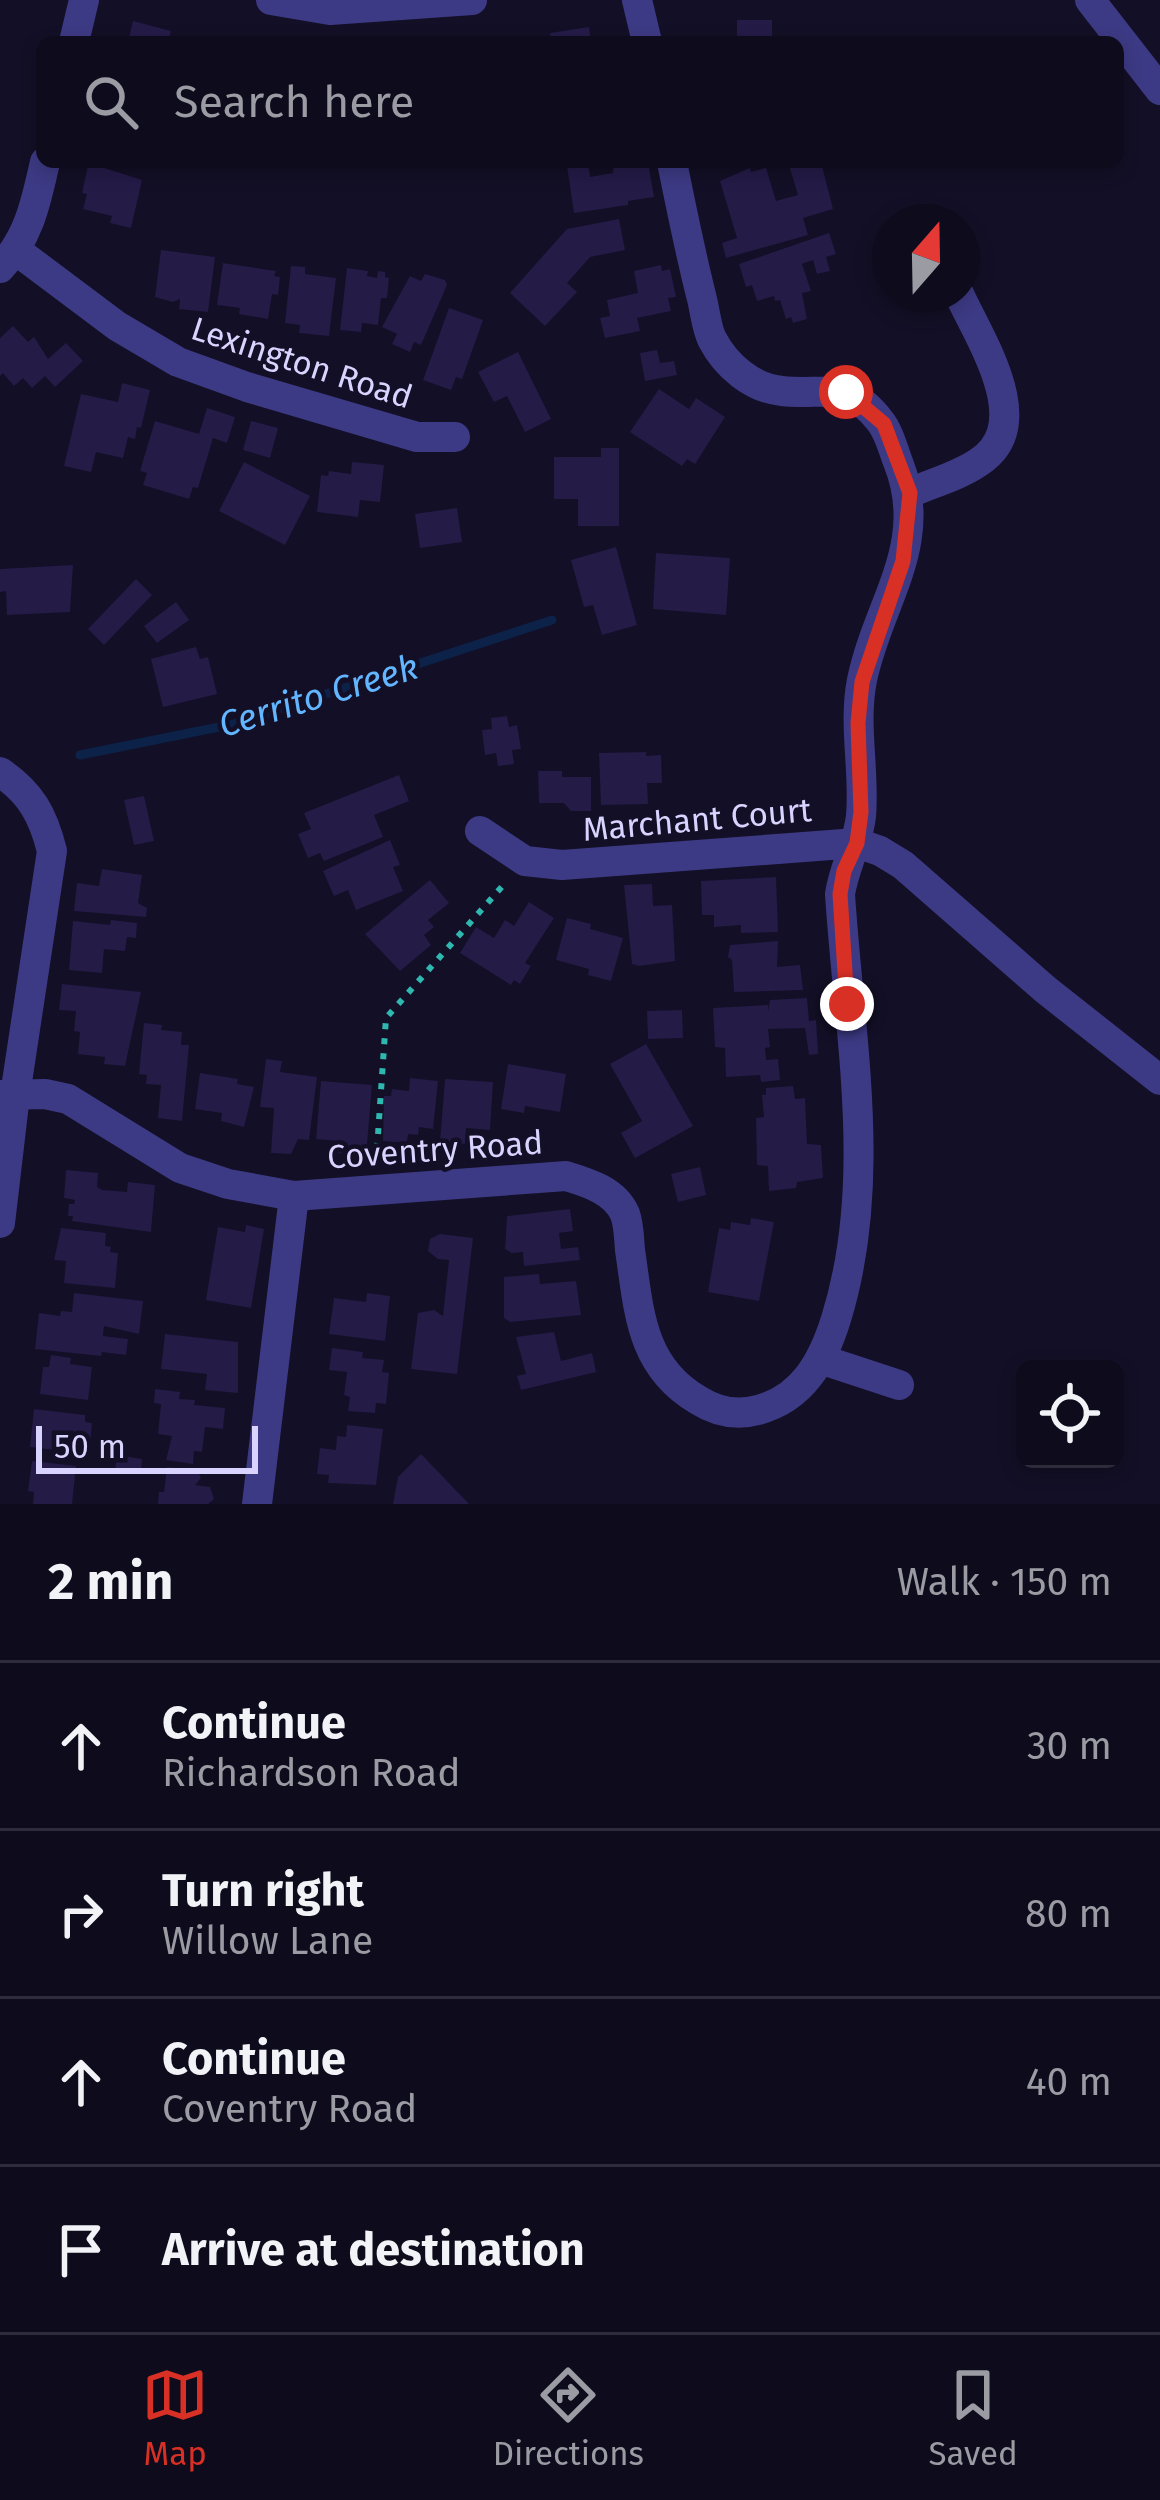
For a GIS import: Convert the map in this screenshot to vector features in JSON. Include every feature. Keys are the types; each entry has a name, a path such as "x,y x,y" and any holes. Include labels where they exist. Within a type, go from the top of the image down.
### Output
{"street":[{"path":"75,36 84,0"},
{"path":"271,0 331,10 472,0"},
{"path":"637,0 646,36"},
{"path":"1090,0 1118,36"},
{"path":"1124,44 1160,90"},
{"path":"8,259 31,223 44,168"},
{"path":"673,168 712,338 730,364 752,383 782,392 846,392 865,405 884,424 910,493 977,464 997,448 1005,425 1001,389 967,312"},
{"name":"Lexington Road","path":"8,259 178,362 417,437 454,437"},
{"name":"Coventry Road","path":"7,1095 68,1099 181,1168 228,1184 294,1196 566,1176 612,1195 625,1215 639,1317 647,1347 662,1371 681,1390 711,1408 741,1414 778,1405 801,1388 820,1359 854,1253 860,1184 840,894 857,843 861,812 858,723 862,682 903,561 910,493"},
{"path":"0,772 22,787 43,817 52,851 7,1095 0,1223"},
{"path":"479,831 525,861"},
{"path":"857,843 903,865 1046,990 1160,1080"},
{"name":"Marchant Court","path":"525,861 601,865 857,843"},
{"path":"257,1504 294,1196"},
{"path":"820,1359 899,1385"}],"path":[{"path":"374,1191 386,1018 525,861"}],"building":[{"path":"737,20 772,20 772,36 737,36"},
{"path":"133,21 171,31 170,36 129,36"},
{"path":"589,27 590,36 551,36"},
{"path":"88,168 104,168 142,180 131,228 110,223 112,216 83,209 87,194 82,193"},
{"path":"567,168 589,168 590,177 613,173 613,168 649,168 654,197 574,213"},
{"path":"750,168 751,172 766,168 776,201 798,195 790,168 823,168 833,209 803,218 808,235 726,258 722,243 737,238 720,181"},
{"path":"619,219 625,250 590,257 567,283 577,292 545,326 510,293 567,229"},
{"path":"829,233 836,254 826,257 830,271 817,274 813,260 802,264 811,291 802,293 807,319 793,323 791,317 786,319 774,296 757,301 752,285 746,287 739,264"},
{"path":"161,250 215,257 208,312 179,309 180,299 155,297"},
{"path":"223,263 276,271 278,295 272,294 268,319 217,305"},
{"path":"661,265 662,271 670,269 676,297 668,298 671,311 637,318 640,331 605,338 600,318 610,316 607,300 638,293 634,271"},
{"path":"291,266 305,267 305,274 336,278 329,336 299,333 300,325 285,323"},
{"path":"347,268 368,271 367,276 377,278 378,271 385,272 389,278 378,325 362,323 361,332 340,330"},
{"path":"425,274 447,285 421,345 414,342 410,352 392,344 397,334 382,327 410,276 421,281"},
{"path":"449,308 483,320 462,379 456,377 451,390 423,380"},
{"path":"13,326 28,342 34,337 48,359 66,343 83,361 55,387 45,376 32,388 23,378 14,386 3,373 0,376 0,338"},
{"path":"657,350 660,363 674,361 677,375 645,381 640,353"},
{"path":"518,352 551,419 525,432 507,396 494,402 478,372"},
{"path":"122,383 150,390 141,428 137,427 135,439 128,437 123,458 96,452 91,472 64,466 81,394 118,402"},
{"path":"659,389 689,409 696,398 725,417 695,464 687,459 682,466 630,432"},
{"path":"207,408 235,417 227,443 213,438 198,488 193,487 189,499 143,485 147,473 140,471 155,421 199,434"},
{"path":"251,421 278,428 270,458 243,450"},
{"path":"601,448 619,448 619,526 578,526 578,499 554,499 554,457 601,457"},
{"path":"244,462 310,496 285,545 219,511"},
{"path":"352,462 384,465 380,502 360,500 358,517 317,512 321,475 328,476 329,471 351,474"},
{"path":"457,508 462,542 420,548 415,514"},
{"path":"616,547 637,625 602,635 593,605 584,607 571,560"},
{"path":"656,553 730,558 726,615 653,609"},
{"path":"73,565 70,612 7,615 0,569"},
{"path":"136,579 152,595 104,645 88,629"},
{"path":"176,602 189,620 157,643 144,626"},
{"path":"196,647 200,659 208,657 217,694 163,707 151,659"},
{"path":"507,716 509,727 517,725 521,749 512,750 514,764 498,766 496,753 485,755 482,730 492,729 491,718"},
{"path":"646,752 646,756 661,755 662,783 647,783 648,804 601,805 599,753"},
{"path":"538,771 591,777 591,811 571,811 564,803 539,803"},
{"path":"399,775 409,801 374,815 383,837 324,861 320,853 308,858 298,834 311,829 304,813"},
{"path":"144,796 154,841 134,845 124,800"},
{"path":"390,840 400,865 393,867 403,891 356,910 348,890 334,896 323,871"},
{"path":"102,869 142,875 138,903 147,908 146,917 74,911 77,883 99,886"},
{"path":"776,877 778,932 741,933 741,925 714,927 714,915 702,915 701,881"},
{"path":"430,880 449,903 428,920 434,927 424,935 431,945 400,971 365,934"},
{"path":"652,884 653,906 672,905 675,961 639,966 632,964 624,885"},
{"path":"529,902 554,918 525,963 531,966 520,984 514,980 511,985 460,953 476,927 494,938 505,920 514,926"},
{"path":"567,918 623,938 611,981 556,960"},
{"path":"111,920 137,923 136,938 127,937 125,951 104,949 102,973 69,970 73,921 110,925"},
{"path":"778,941 777,967 800,965 803,990 734,992 730,945"},
{"path":"62,984 141,992 125,1066 104,1064 105,1057 78,1054 76,1011 59,1010"},
{"path":"807,998 809,1021 816,1020 818,1054 809,1055 805,1028 768,1029 766,1060 778,1059 780,1080 761,1082 760,1075 726,1077 725,1048 715,1047 713,1008 768,1005 768,1011 770,1000"},
{"path":"682,1010 683,1038 648,1039 647,1011"},
{"path":"144,1023 182,1032 181,1045 189,1045 182,1121 158,1118 161,1085 146,1084 147,1075 139,1074"},
{"path":"646,1044 693,1126 635,1158 621,1133 642,1121 610,1064"},
{"path":"266,1059 282,1061 280,1072 317,1077 309,1140 298,1139 291,1154 271,1153 274,1108 260,1107"},
{"path":"508,1064 566,1074 560,1112 525,1106 524,1113 501,1109"},
{"path":"200,1073 238,1079 237,1084 254,1087 244,1127 221,1121 222,1113 195,1109"},
{"path":"410,1078 438,1081 433,1129 419,1127 418,1135 408,1134 407,1143 383,1141 384,1096 391,1096 392,1089 409,1091"},
{"path":"445,1079 493,1082 490,1130 466,1128 465,1144 440,1142"},
{"path":"321,1081 372,1085 366,1156 338,1153 339,1141 316,1139"},
{"path":"793,1086 795,1099 805,1098 807,1144 821,1145 823,1178 769,1191 768,1166 757,1165 756,1118 764,1117 766,1088"},
{"path":"700,1167 706,1195 678,1202 671,1174"},
{"path":"66,1170 98,1173 97,1187 102,1190 127,1192 128,1182 155,1185 151,1232 72,1221 69,1204 75,1200 64,1198"},
{"path":"570,1209 573,1231 559,1233 561,1249 578,1247 580,1260 524,1266 523,1252 505,1249 507,1216"},
{"path":"751,1218 774,1222 759,1301 708,1292 719,1228 730,1230 731,1222 750,1225"},
{"path":"246,1225 264,1229 251,1308 206,1300 218,1227 245,1232"},
{"path":"61,1228 106,1233 105,1246 118,1253 115,1288 64,1283 66,1261 54,1260"},
{"path":"440,1234 473,1238 457,1374 411,1369 418,1313 434,1310 443,1316 449,1260 428,1251 430,1239"},
{"path":"539,1274 540,1284 576,1281 581,1315 510,1322 504,1318 504,1277"},
{"path":"74,1293 143,1301 139,1334 104,1326 103,1336 128,1339 126,1355 35,1349 39,1313 60,1316 61,1311 72,1312"},
{"path":"367,1293 390,1296 385,1341 329,1334 334,1298 366,1302"},
{"path":"554,1332 561,1361 592,1353 596,1372 521,1390 517,1376 526,1374 516,1337"},
{"path":"165,1334 238,1342 238,1393 205,1390 207,1374 161,1369"},
{"path":"332,1348 384,1360 382,1372 389,1373 386,1404 376,1403 375,1413 348,1411 347,1372 329,1370"},
{"path":"51,1355 92,1367 88,1400 40,1394 43,1367 49,1367"},
{"path":"155,1389 180,1392 179,1399 195,1400 194,1405 225,1408 223,1429 205,1427 202,1452 194,1451 193,1464 166,1460 172,1436 158,1434 161,1404 154,1403"},
{"path":"34,1409 85,1415 85,1422 92,1423 89,1454 30,1447"},
{"path":"347,1425 383,1429 376,1485 328,1483 329,1475 317,1474 320,1448 336,1450 337,1436 346,1437"},
{"path":"421,1454 469,1504 393,1504 398,1477"},
{"path":"117,1455 142,1459 141,1473 115,1470"},
{"path":"32,1461 76,1466 72,1504 33,1504 34,1492 28,1491"},
{"path":"167,1467 197,1470 201,1478 195,1485 210,1487 214,1499 208,1504 158,1504"}],"waterway":[{"name":"Cerrito Creek","path":"80,755 234,724 552,620"}],"route":[{"path":"846,392 884,424 910,493 903,561 862,682 858,723 861,812 857,843 840,894 847,1004"}]}
